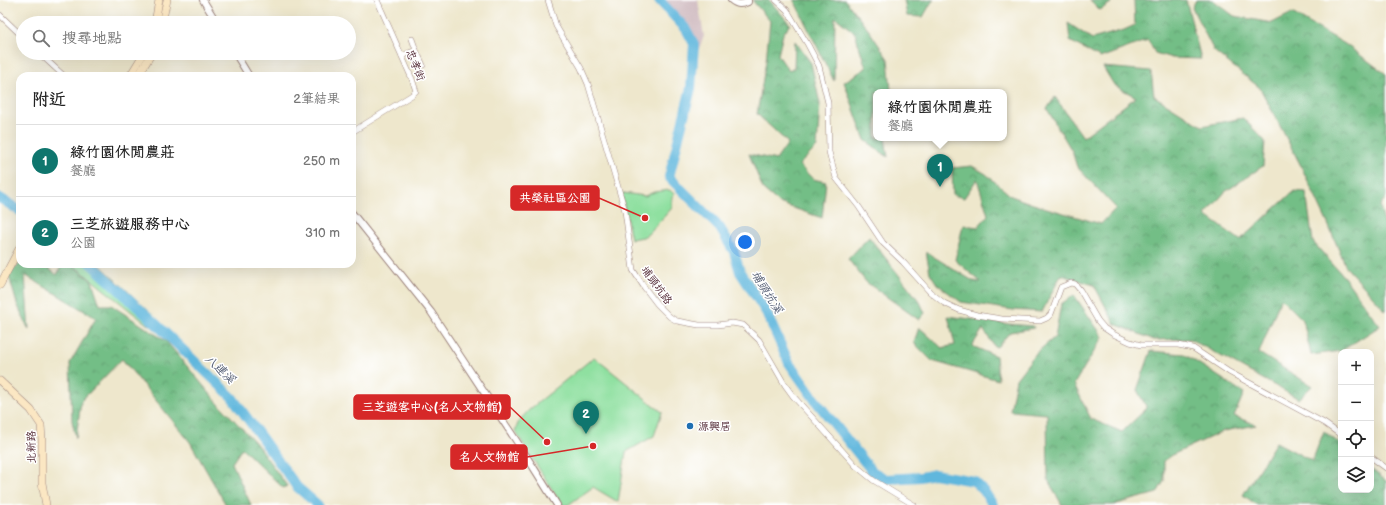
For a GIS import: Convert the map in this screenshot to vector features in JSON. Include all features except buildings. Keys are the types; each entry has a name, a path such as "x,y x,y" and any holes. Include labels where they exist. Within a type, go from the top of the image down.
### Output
{"main road":[{"path":"156,16 159,0"},
{"path":"164,16 167,0"},
{"path":"132,72 140,60"},
{"path":"140,72 148,60"},
{"path":"0,284 16,254"},
{"name":"北新路","path":"0,382 31,410 41,425 42,483 46,505"}],"street":[{"path":"203,0 213,16"},
{"name":"忠孝街","path":"356,130 412,95 416,91 377,0"},
{"name":"埔頭坑路","path":"548,0 556,26 581,68 588,84 625,211 633,270 644,287 661,309 677,322 699,325 732,323 743,325 759,340 793,396 856,466 873,480 914,505"},
{"path":"731,0 736,4 742,5 748,2 748,0"},
{"path":"776,0 787,10 819,66 828,103 829,152 836,178 859,207 883,243 903,262 930,292 944,303 959,310 977,315 1002,319 1040,321 1047,318 1051,314 1061,287 1071,283 1075,284 1101,324 1113,334 1130,342 1141,345 1178,345 1193,348 1229,372 1324,423 1338,433"},
{"path":"0,15 16,30"},
{"path":"412,39 423,65"},
{"path":"402,56 416,50"},
{"path":"47,60 60,72"},
{"path":"239,60 247,72"},
{"path":"356,218 431,312 557,505"},
{"path":"1374,459 1386,468"}],"shaded area":[{"path":"663,0 698,0 704,36 698,51 696,51 695,42 689,32"}],"green space":[{"path":"752,0 769,0 790,24 783,34 778,55 789,71 794,68 795,41 811,63 820,104 817,147 799,165 813,179 826,182 822,218 779,203 763,189 749,154 776,160 788,143 757,114 766,61 770,21"},
{"path":"794,0 845,0 870,32 888,59 891,89 873,89 873,141 885,141 888,157 865,140 844,82 866,68 855,33 835,17 834,81"},
{"path":"904,0 934,0 923,17 907,16"},
{"path":"1090,0 1109,0 1111,3 1100,10"},
{"path":"1134,0 1186,0 1201,59 1172,58 1155,53 1148,40 1100,58 1070,41 1068,23 1092,39 1124,30 1135,25"},
{"path":"1196,0 1213,0 1234,16 1272,23 1292,13 1345,44 1386,74 1386,197 1380,206 1386,231 1386,311 1346,267 1300,164 1260,88 1214,51 1192,8"},
{"path":"1103,67 1151,71 1154,96 1202,126 1243,118 1265,141 1263,166 1225,192 1205,215 1240,240 1294,191 1306,192 1313,242 1344,277 1380,326 1344,349 1338,349 1338,351 1311,355 1303,320 1281,298 1259,353 1312,386 1299,399 1190,339 1154,340 1115,324 1094,285 1061,275 1042,312 1013,310 961,302 937,284 930,273 926,252 973,281 981,282 955,260 963,225 978,227 988,215 977,179 964,198 953,195 952,168 972,166 986,174 1011,196 1101,224 1116,208 1077,167 1072,151 1047,109 1055,97 1083,137 1136,97 1114,85"},
{"path":"670,190 674,194 672,197 672,208 648,234 643,237 631,239 622,196 623,193 645,196 654,192"},
{"path":"869,237 920,302 925,313 919,320 866,282 848,259"},
{"path":"16,267 48,268 57,275 60,268 76,268 92,281 100,305 111,305 166,341 217,402 255,442 287,486 283,488 242,448 232,463 251,505 226,505 190,442 122,359 81,401 76,438 72,421 70,363 96,318 25,275 29,330 17,304 8,273"},
{"path":"77,268 103,268 156,318 148,325"},
{"path":"1074,295 1103,337 1074,384 1091,419 1122,432 1147,408 1137,390 1151,351 1184,354 1244,393 1234,416 1256,425 1224,431 1174,454 1164,461 1164,481 1157,493 1113,505 1062,505 1048,480 1047,414 1010,411 1016,379 1036,353 1055,337 1061,304"},
{"path":"948,316 1033,326 1034,328 1010,332 997,347 994,346 983,329 972,346 996,356 998,380 932,361 914,343 919,327 942,348 955,345"},
{"path":"594,357 662,412 654,436 626,452 618,502 593,487 568,505 562,505 515,431 519,421 529,410"},
{"path":"1324,431 1338,443 1338,493 1374,493 1374,471 1386,481 1386,505 1257,505 1243,495 1276,442 1312,461"}],"waterway":[{"name":"埔頭坑溪","path":"659,0 686,29 694,44 691,88 669,177 720,228 734,252 740,272 766,312 789,363 815,400 872,471 886,479 921,477 934,474 974,481 984,491 993,505"},
{"name":"八連溪","path":"0,198 16,208"},
{"name":"八連溪","path":"95,268 232,397 297,487 318,505"}],"place":[{"name":"綠竹園休閒農莊","path":"940,187"},
{"name":"共榮社區公園","path":"645,218"},
{"name":"源興居","path":"690,426"},
{"name":"三芝旅遊服務中心","path":"586,434"},
{"name":"三芝遊客中心(名人文物館)","path":"547,442"},
{"name":"名人文物館","path":"593,446"}]}
